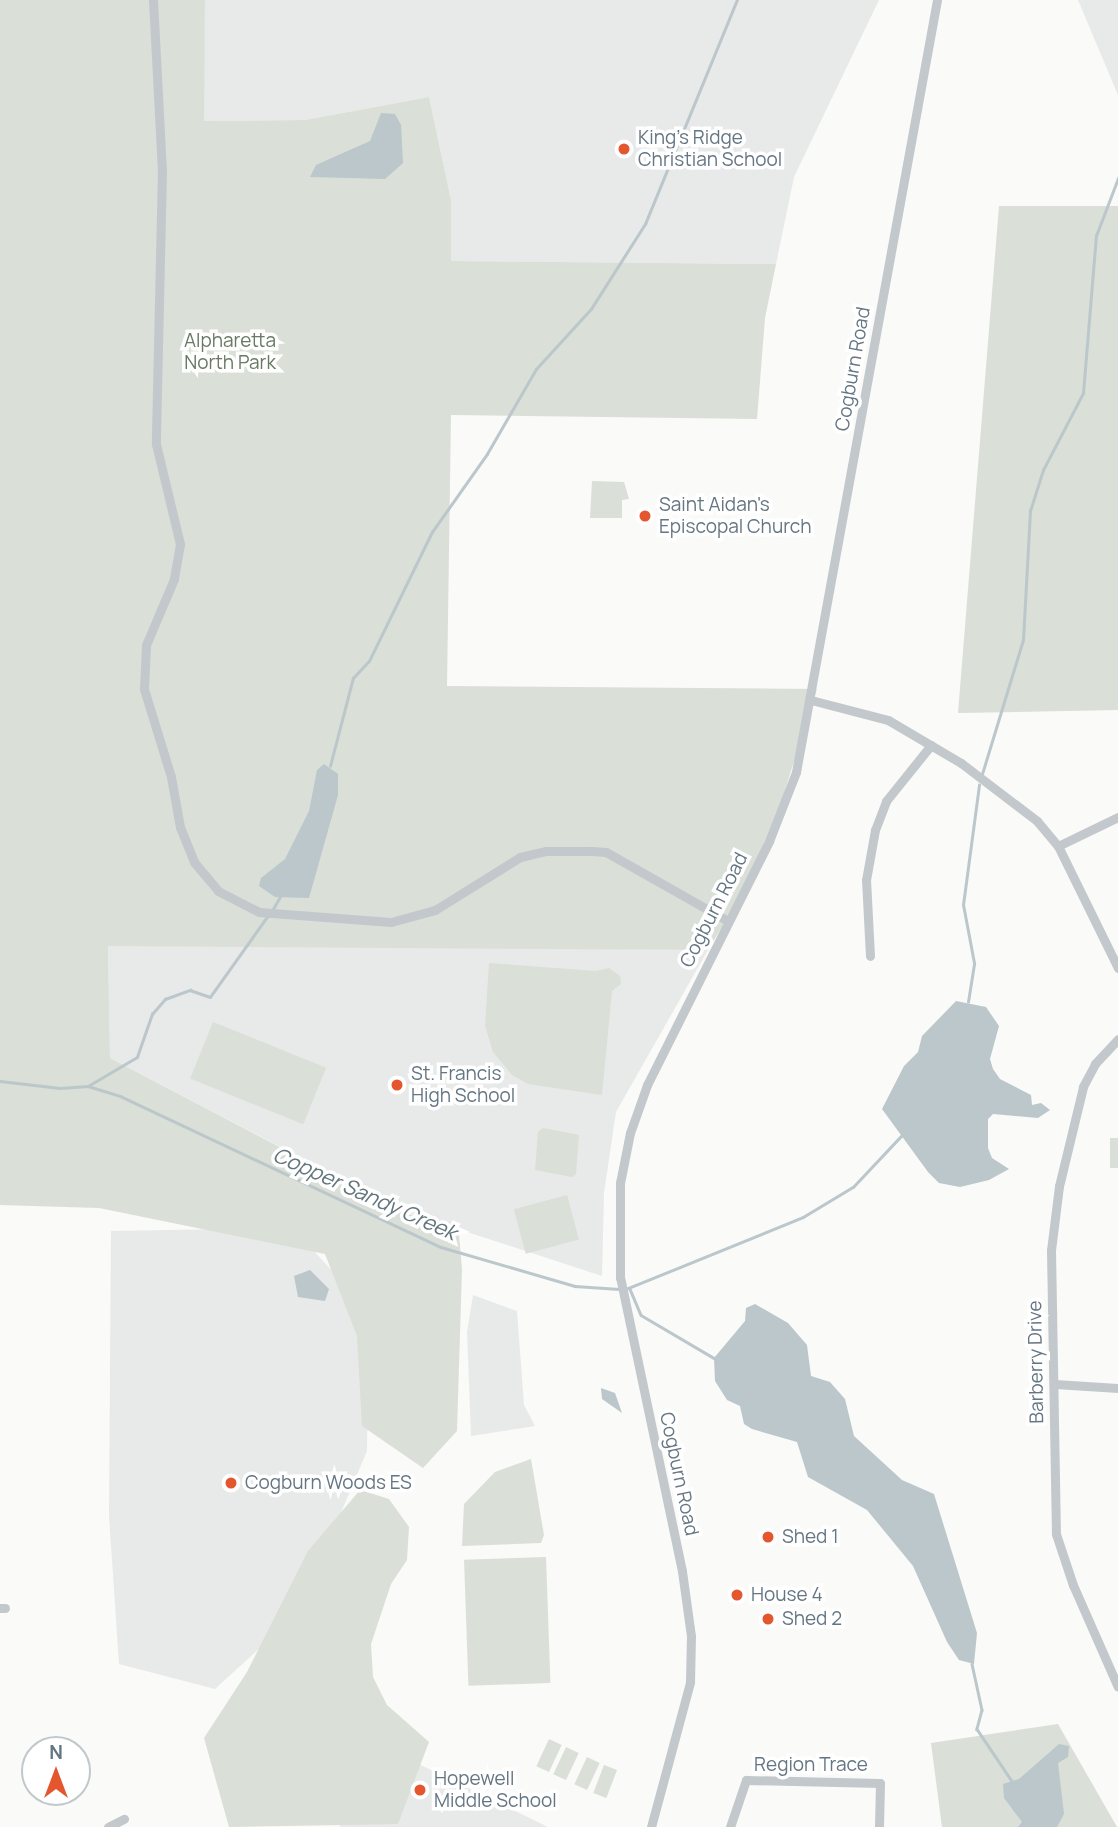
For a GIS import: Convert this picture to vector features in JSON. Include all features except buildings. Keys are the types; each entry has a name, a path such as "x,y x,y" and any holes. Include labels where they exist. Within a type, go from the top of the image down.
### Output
{"street":[{"path":"153,0 162,170 156,444 176,516 180,548 174,579 149,632 144,689 170,777 180,827 194,862 218,891 259,912 391,922 435,910 520,857 564,850 606,852 728,921"},
{"name":"Cogburn Road","path":"651,1827 690,1682 691,1636 682,1571 620,1278 620,1182 647,1085 786,800 811,699 937,0"},
{"path":"811,699 888,720 1004,794 1037,821 1058,846 1118,968"},
{"path":"870,956 866,880 875,830 886,801 930,745"},
{"path":"1058,846 1118,817"},
{"name":"Barberry Drive","path":"1118,1039 1095,1064 1083,1087 1059,1186 1051,1250 1056,1534 1073,1585 1118,1687"},
{"path":"1055,1384 1118,1388"},
{"name":"Region Trace","path":"730,1827 746,1780 880,1783 879,1827"},
{"path":"108,1827 124,1819"}],"shaded area":[{"name":"King's Ridge Christian School","path":"205,0 879,0 794,177 776,264 451,261 451,200 429,97 305,120 203,121"},
{"path":"1078,0 1118,0 1118,95"},
{"path":"381,113 395,114 401,125 403,163 385,179 310,177 316,165 370,141"},
{"path":"324,764 338,774 338,795 309,898 275,897 259,886 261,878 285,859 309,811 317,770"},
{"name":"St. Francis High School","path":"285,945 708,950 616,1112 604,1193 602,1276 406,1212 110,1058 108,946"},
{"path":"956,1001 986,1007 999,1026 990,1059 993,1069 1000,1079 1031,1095 1032,1105 1041,1103 1050,1110 1038,1118 993,1114 988,1119 988,1148 992,1158 1009,1169 989,1180 960,1187 939,1183 928,1172 882,1109 904,1066 918,1052 922,1036"},
{"name":"Cogburn Woods ES","path":"292,1228 369,1310 367,1451 299,1612 215,1689 119,1664 109,1516 111,1231"},
{"path":"310,1270 329,1289 325,1301 298,1297 294,1276"},
{"path":"473,1295 517,1311 524,1405 535,1426 471,1436 467,1332"},
{"path":"755,1304 788,1323 807,1345 811,1376 830,1382 845,1399 854,1436 902,1480 934,1494 977,1633 974,1664 959,1660 947,1642 913,1566 867,1510 808,1477 797,1442 752,1429 744,1424 740,1406 727,1400 715,1381 714,1358 745,1321 746,1308"},
{"path":"601,1388 615,1393 622,1413 602,1399"},
{"path":"1059,1744 1069,1746 1068,1757 1058,1763 1064,1814 1057,1827 1018,1827 1022,1822 1004,1798 1003,1784 1019,1779"},
{"name":"Hopewell Middle School","path":"396,1753 548,1827 339,1827"}],"green space":[{"name":"Alpharetta North Park","path":"0,0 205,0 204,121 305,120 429,97 451,200 451,261 776,264 765,318 757,419 451,415 447,686 817,689 784,793 746,888 708,950 108,946 110,1058 408,1214 458,1224 462,1269 457,1431 423,1468 362,1426 357,1336 325,1254 99,1208 0,1205"},
{"path":"999,206 1118,206 1118,710 958,713"},
{"path":"592,481 624,482 629,499 622,500 622,518 590,518"},
{"path":"489,963 596,971 609,968 620,976 621,984 612,991 602,1095 528,1084 512,1075 493,1052 485,1026"},
{"path":"213,1022 326,1068 303,1124 190,1079"},
{"path":"543,1128 579,1135 576,1174 572,1177 535,1170 538,1132"},
{"path":"1110,1138 1118,1138 1118,1168 1110,1168"},
{"path":"567,1195 579,1239 526,1254 514,1209"},
{"path":"531,1459 544,1535 541,1543 462,1546 464,1504 495,1472"},
{"path":"360,1490 389,1499 409,1527 407,1560 391,1584 371,1644 373,1677 387,1705 429,1742 398,1824 229,1827 204,1738 247,1672 308,1551"},
{"path":"546,1557 550,1683 468,1686 464,1560"},
{"path":"1058,1724 1117,1827 942,1827 931,1743"},
{"path":"549,1739 562,1745 549,1772 536,1766"},
{"path":"566,1747 579,1753 566,1780 553,1774"},
{"path":"587,1757 600,1763 587,1790 574,1784"},
{"path":"604,1765 617,1770 606,1798 593,1793"}],"waterway":[{"path":"330,766 353,678 369,661 432,532 487,454 536,369 591,309 645,224 737,0"},
{"name":"Copper Sandy Creek","path":"982,774 1023,640 1030,511 1043,470 1083,393 1096,236 1118,178"},
{"name":"Copper Sandy Creek","path":"968,1002 974,963 963,905 979,785"},
{"path":"273,909 280,897"},
{"path":"88,1086 137,1057 152,1014 165,999 190,990 210,997 269,914"},
{"name":"Copper Sandy Creek","path":"0,1081 60,1088 88,1086 120,1096 441,1247 575,1286 619,1289"},
{"name":"Copper Sandy Creek","path":"626,1289 803,1217 853,1187 901,1136"},
{"path":"630,1289 641,1315 714,1358"},
{"path":"972,1664 982,1710 977,1729 1012,1781"}],"place":[{"name":"King's Ridge Christian School","path":"624,149"},
{"name":"Saint Aidan's Episcopal Church","path":"645,516"},
{"name":"St. Francis High School","path":"397,1085"},
{"name":"Cogburn Woods ES","path":"231,1483"},
{"name":"Shed 1","path":"768,1537"},
{"name":"House 4","path":"737,1595"},
{"name":"Shed 2","path":"768,1619"},
{"name":"Hopewell Middle School","path":"420,1790"}]}
